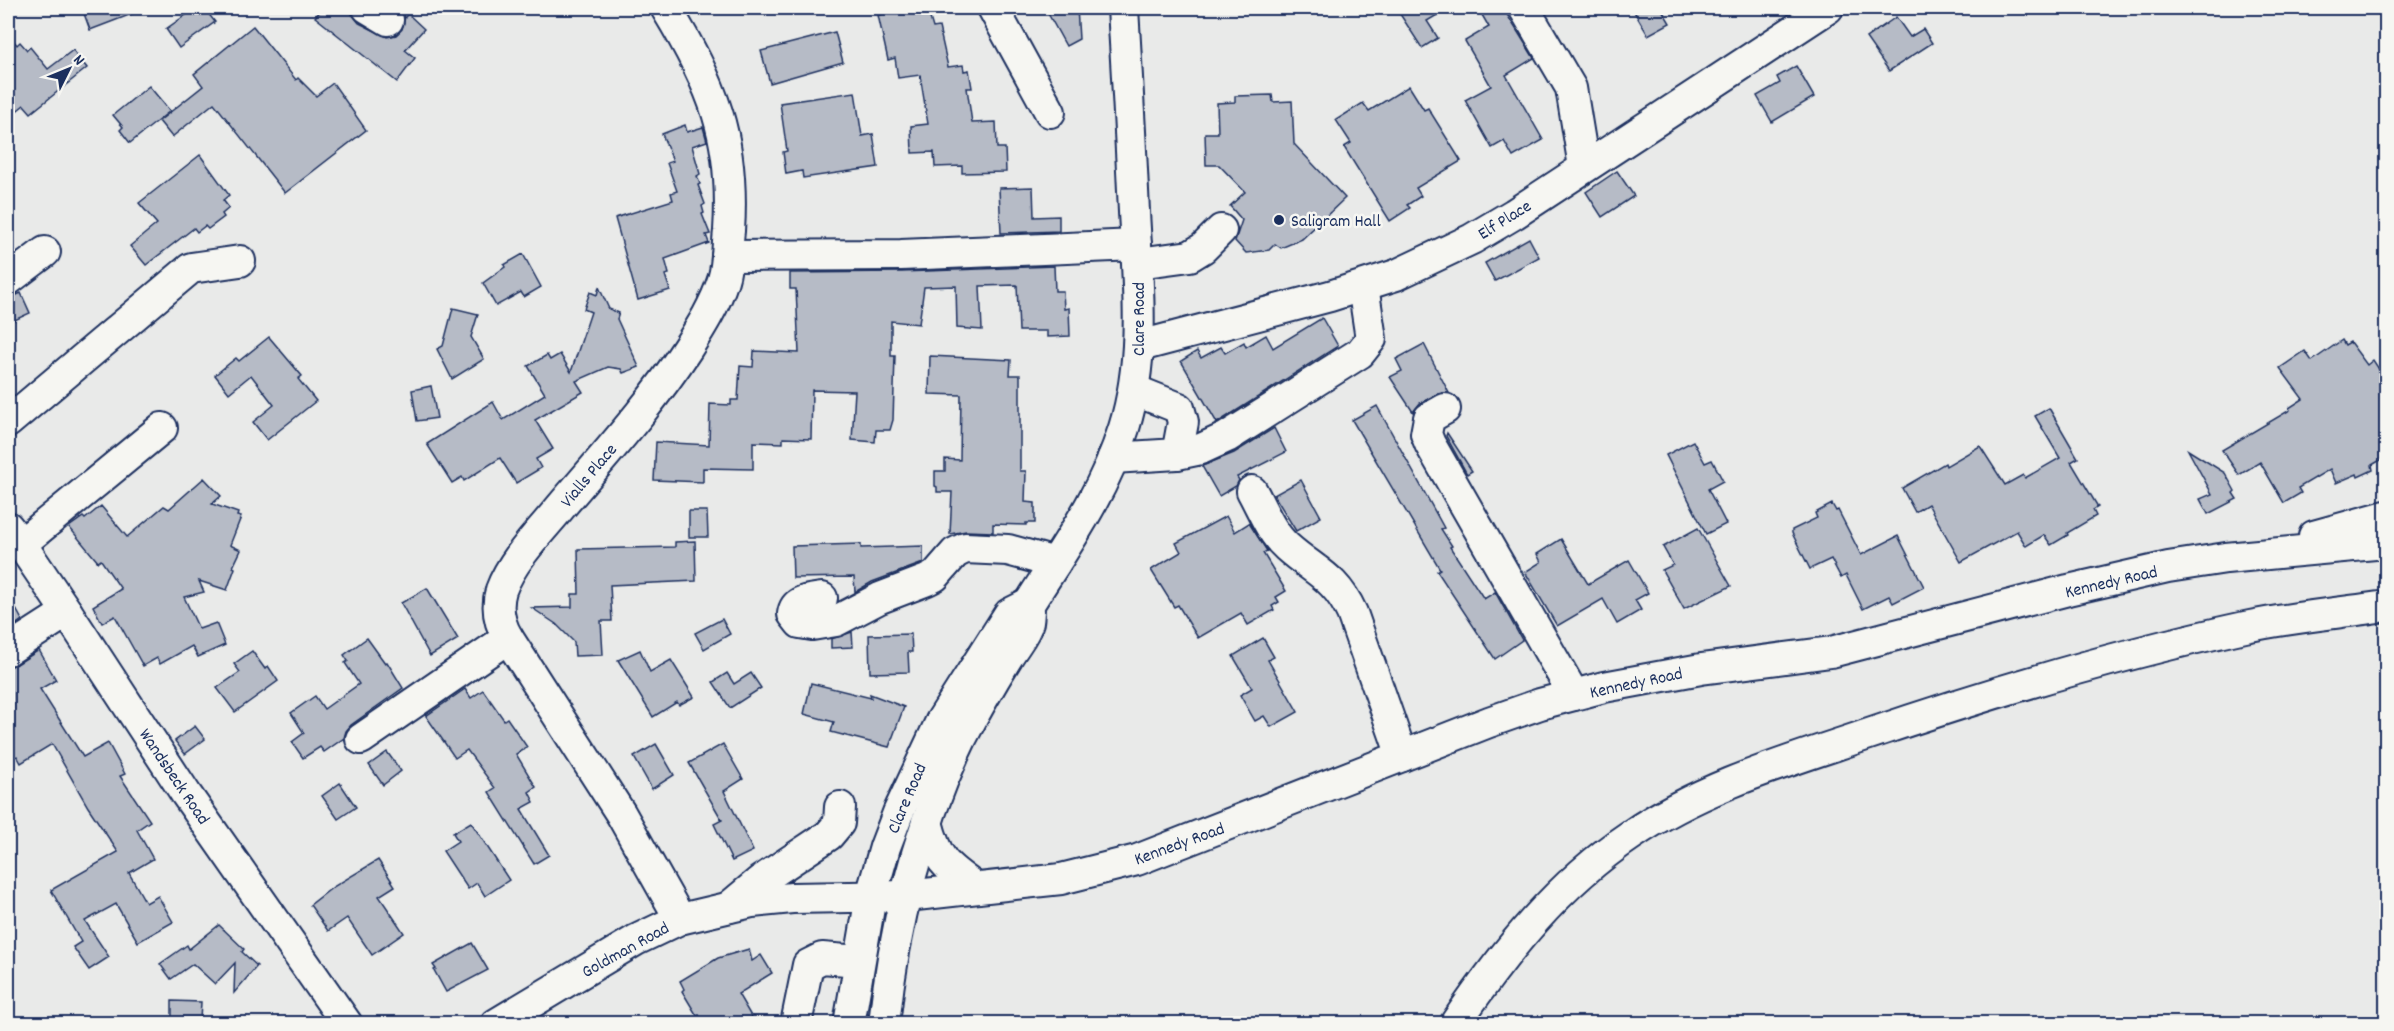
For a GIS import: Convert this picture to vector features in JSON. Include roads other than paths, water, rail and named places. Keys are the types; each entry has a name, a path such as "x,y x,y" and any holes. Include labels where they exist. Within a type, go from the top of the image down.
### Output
{"street":[{"name":"Vialls Place","path":"666,8 706,77 716,102 723,133 731,201 724,278 716,300 662,388 532,541 508,576 501,591 498,610 500,625 621,814 680,919"},
{"path":"993,8 1050,111"},
{"name":"Clare Road","path":"884,1023 894,955 927,822 962,738 1027,624 1029,604 1096,497 1113,458 1134,390 1140,346 1123,8"},
{"path":"1524,8 1571,88 1584,167"},
{"name":"Elf Place","path":"1140,346 1363,286 1405,271 1472,239 1828,8"},
{"path":"727,256 1137,254 1190,256 1203,248 1221,230"},
{"path":"8,280 45,252"},
{"path":"8,422 191,268 240,261"},
{"path":"1113,458 1177,454 1201,449 1227,437 1360,353 1371,339 1363,286"},
{"path":"1134,390 1179,408 1183,422 1177,454"},
{"path":"1445,408 1429,418 1426,434 1430,444 1574,695"},
{"path":"14,535 162,428"},
{"path":"1252,490 1278,538 1328,578 1344,595 1401,756"},
{"path":"2293,552 2317,535 2386,516"},
{"name":"Wandsbeck Road","path":"14,535 186,794 347,1023"},
{"name":"Kennedy Road","path":"871,896 907,896 1060,879 1137,860 1489,722 1574,695 1701,669 1832,651 2068,590 2168,567 2226,558 2386,543"},
{"path":"822,598 800,602 796,605 793,614 800,624 812,625 836,621 880,598 927,580 942,569 955,553 965,548 1008,550 1055,562"},
{"name":"Clare Road","path":"849,1023 871,896 885,847 898,813 941,721 1009,614 1029,604"},
{"path":"1455,1023 1495,965 1542,911 1582,873 1629,836 1664,814 1743,776 1980,696 2071,671 2248,627 2386,606"},
{"path":"8,650 67,612"},
{"path":"361,739 508,638"},
{"path":"729,907 760,881 829,835 839,823 840,807"},
{"path":"927,822 939,858 946,866 976,888"},
{"name":"Goldman Road","path":"496,1023 636,940 680,919 729,907 792,898 871,896"},
{"path":"796,1023 808,965 822,958 860,961"}],"place":[{"name":"Saligram Hall","path":"1279,220"}]}
